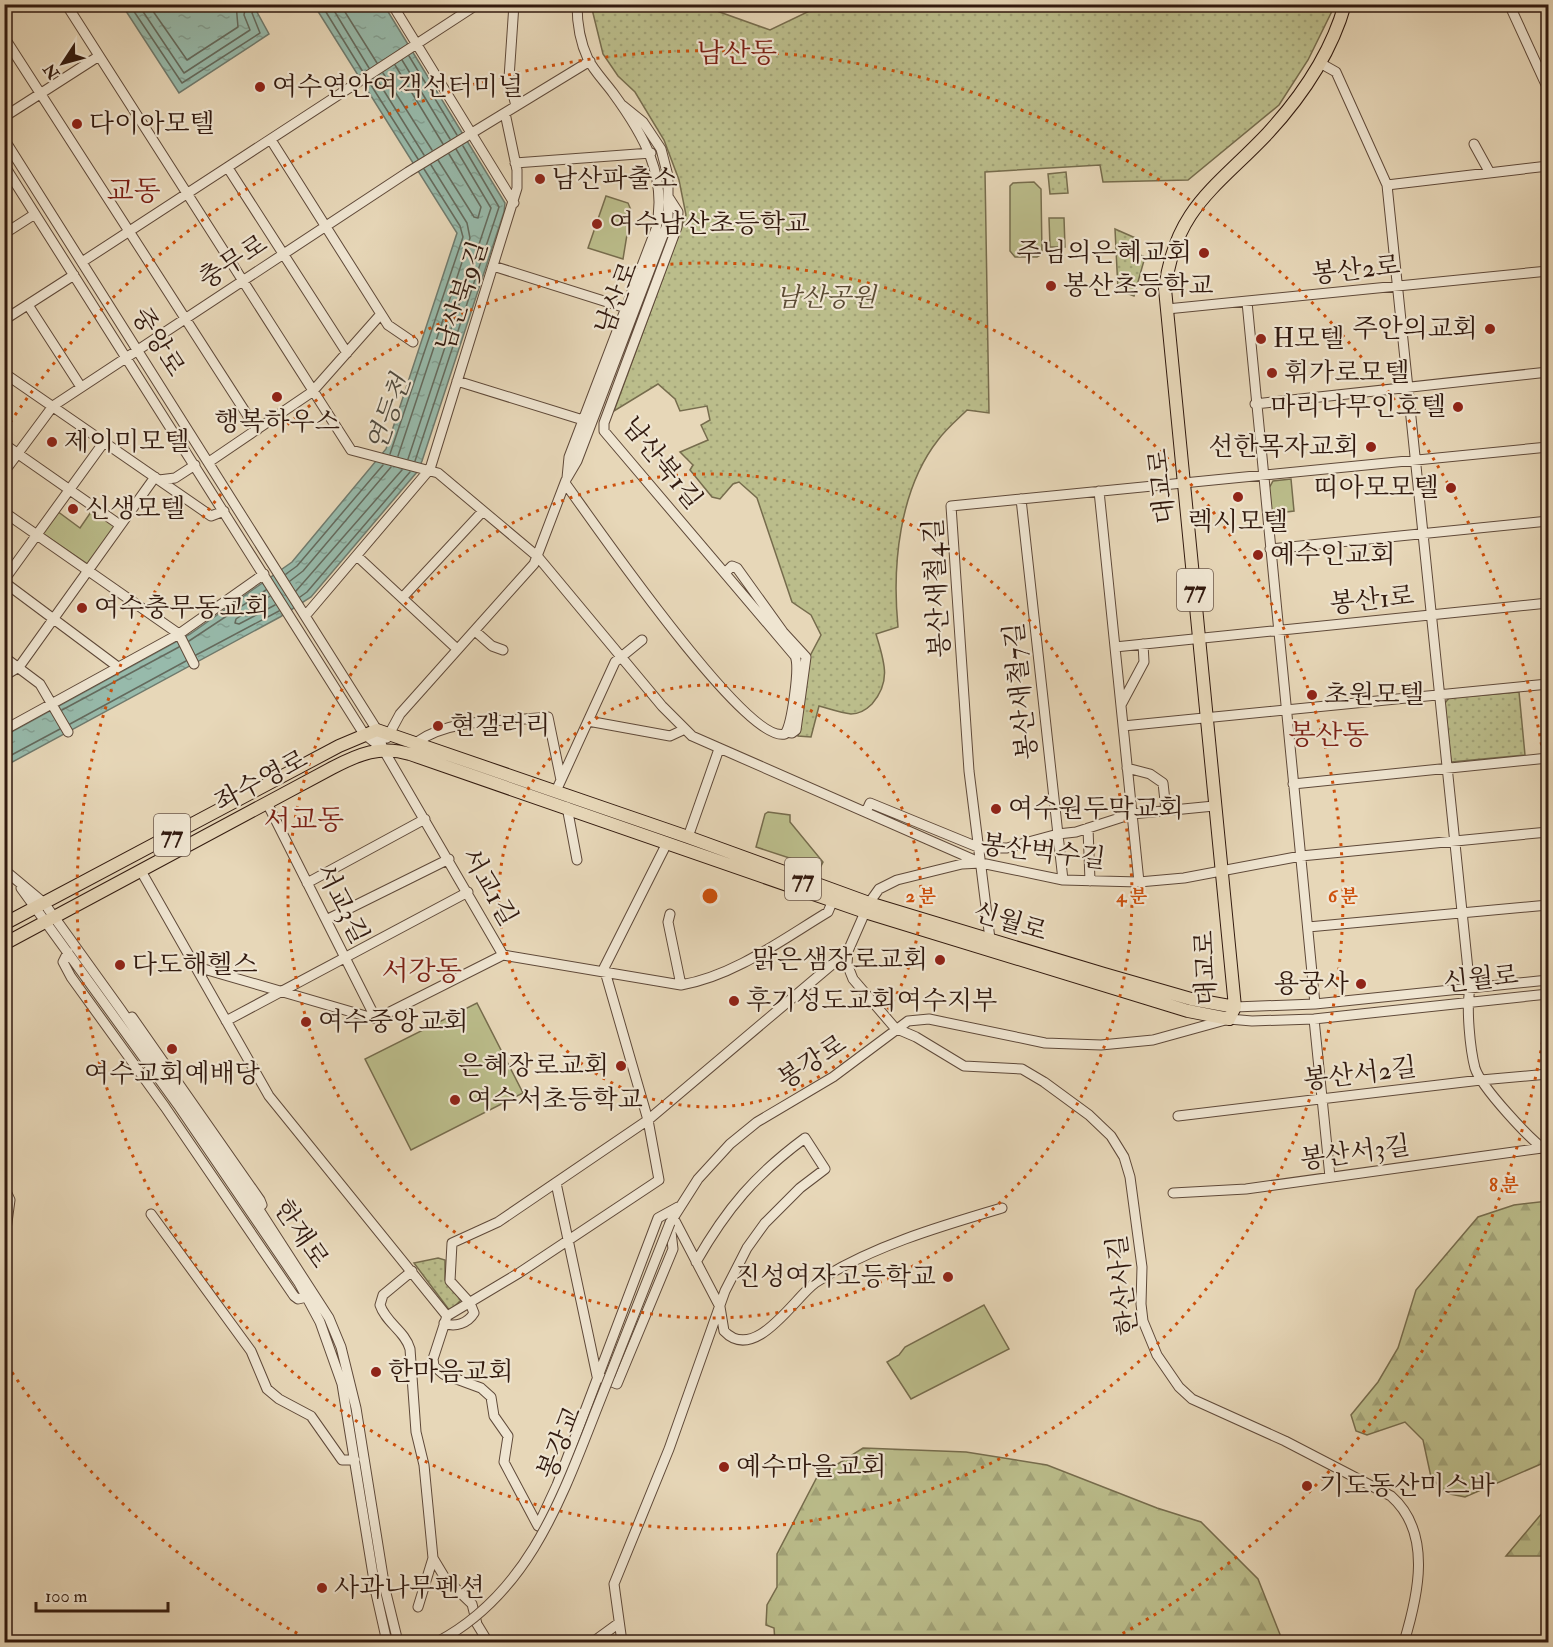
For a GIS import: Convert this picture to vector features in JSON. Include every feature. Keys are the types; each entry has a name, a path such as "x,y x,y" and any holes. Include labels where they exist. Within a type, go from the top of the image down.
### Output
{"main road":[{"name":"대교로","path":"1229,1019 1235,1007 1165,289 1176,239 1186,220 1217,180 1267,133 1299,97 1320,63 1345,4"},
{"name":"좌수영로","path":"4,924 364,734 383,732"},
{"name":"신월로","path":"383,732 559,785 867,907 1188,1011 1229,1019"},
{"name":"좌수영로","path":"4,944 346,761 383,749"},
{"name":"신월로","path":"383,749 410,754 833,900 990,939 1191,999 1235,1007"},
{"path":"111,867 120,882"}],"street":[{"path":"66,4 351,450 358,454 375,455 438,473 538,558 683,730 692,736 981,863"},
{"path":"392,4 514,203"},
{"path":"82,262 417,46 478,4"},
{"path":"514,4 510,78 516,106"},
{"name":"남산로","path":"566,481 569,457 658,221 657,178 651,153 622,105 590,61 580,33 576,4"},
{"path":"1509,4 1548,89"},
{"path":"4,37 257,430"},
{"path":"4,117 99,56"},
{"path":"471,134 590,61"},
{"path":"1320,63 1336,72 1387,185 1470,989 1467,1003 1476,1068 1481,1080 1545,1150"},
{"name":"남산로","path":"383,732 538,558 665,231 669,198 666,163 657,140 643,122 622,105"},
{"name":"남산북9길","path":"304,612 357,556 426,468 457,381 514,203 517,182 505,113"},
{"name":"충무로","path":"4,472 53,406 325,226 471,134"},
{"name":"중앙로","path":"4,139 304,612"},
{"path":"271,140 381,314 392,329 413,342"},
{"path":"1474,144 1490,173"},
{"path":"515,163 651,153"},
{"path":"4,165 364,734 383,749"},
{"path":"1387,185 1548,166"},
{"path":"228,168 347,353"},
{"name":"남산북1길","path":"566,481 666,621 716,683 763,728 780,735 796,730 806,657 783,632 737,568 734,566 726,572 606,435 604,429 677,227 678,212 669,198"},
{"path":"4,234 35,214"},
{"path":"493,266 626,308"},
{"name":"봉산2로","path":"1167,309 1548,271"},
{"path":"4,320 74,275"},
{"path":"1247,302 1255,404 1315,1004"},
{"path":"28,305 81,387"},
{"path":"209,462 312,392 381,314"},
{"path":"1255,404 1548,372"},
{"path":"4,373 211,516 224,511"},
{"path":"457,381 583,420"},
{"path":"104,442 4,581 118,667"},
{"path":"4,444 120,525"},
{"name":"봉산새철4길","path":"990,939 969,771 951,506 1548,447"},
{"path":"4,676 19,667 120,525 157,479 177,477 195,465"},
{"path":"1099,491 1139,882"},
{"name":"봉산새철7길","path":"1021,499 1063,880"},
{"path":"4,512 179,634 194,664"},
{"path":"402,598 483,512"},
{"path":"1270,549 1548,521"},
{"path":"357,556 457,649"},
{"path":"4,730 179,634 264,574"},
{"name":"봉산1로","path":"1115,647 1548,603"},
{"path":"304,612 383,732 383,749"},
{"path":"475,631 492,646 503,650"},
{"path":"559,785 615,662 642,640"},
{"path":"1120,705 1144,662 1143,644"},
{"path":"4,657 40,684 68,732"},
{"path":"1123,726 1548,684"},
{"path":"417,742 430,734 453,727 548,717 559,785"},
{"path":"588,721 670,736 683,730"},
{"name":"서교1길","path":"376,1018 503,955 383,749"},
{"path":"688,837 719,749"},
{"path":"1293,784 1548,758"},
{"path":"1127,768 1150,774 1163,783 1166,810"},
{"name":"서교3길","path":"267,803 376,1018"},
{"path":"866,812 870,803 980,848 1000,849 1088,828 1132,814 1214,806"},
{"path":"567,807 577,860"},
{"path":"308,883 425,819"},
{"path":"1088,828 1090,881"},
{"name":"봉산벅수길","path":"867,907 879,889 897,880 955,865 981,863 1063,880 1139,882 1184,878 1300,856 1548,832"},
{"path":"667,843 606,962 605,972 648,1120 659,1176 657,1182 446,1319 433,1359 434,1366 444,1374 481,1388 490,1397 494,1416 508,1436 504,1462 538,1526 557,1485 658,1218 678,1207"},
{"path":"326,920 449,859"},
{"name":"한재로","path":"6,870 40,905 68,952 178,1105 307,1297 332,1349 342,1384 376,1593 387,1642"},
{"path":"141,871 197,967 253,1071 282,1114 412,1271 446,1319"},
{"path":"226,1021 468,892"},
{"path":"503,955 681,985 710,978 748,958 828,912 833,900"},
{"path":"1308,927 1548,904"},
{"path":"867,907 848,951 847,964 854,979 895,1028"},
{"path":"670,914 668,922 681,985"},
{"name":"한재로","path":"50,920 121,1010 258,1208 315,1294 341,1347 356,1408 385,1589 398,1642"},
{"path":"470,1303 450,1281 452,1243 498,1222 648,1120 848,951"},
{"path":"197,967 376,1018"},
{"name":"신월로","path":"1235,1007 1315,1004 1548,981"},
{"name":"신월로","path":"1229,1019 1252,1022 1314,1019 1548,994"},
{"name":"봉강로","path":"671,1220 712,1162 757,1122 833,1077 895,1028 913,1019 923,1018 1016,1039 1101,1045 1153,1040 1229,1019"},
{"path":"1314,1019 1330,1178"},
{"name":"한산사길","path":"895,1028 916,1037 964,1066 1022,1069 1089,1115 1111,1136 1121,1151 1128,1170 1142,1267 1142,1313 1156,1355 1173,1381 1192,1399 1285,1441 1391,1496 1404,1509 1413,1524 1418,1570 1415,1606 1404,1642"},
{"name":"봉산서2길","path":"1178,1116 1548,1074"},
{"path":"622,1642 614,1584 669,1449 736,1266 753,1238 782,1205 825,1169 805,1138 767,1167 735,1200 696,1262"},
{"name":"봉산서3길","path":"1173,1193 1246,1189 1545,1150"},
{"path":"556,1183 597,1376"},
{"path":"4,1187 10,1200 4,1245"},
{"path":"671,1220 720,1307 720,1322 727,1335 742,1338 756,1336 772,1327 800,1296 830,1274 923,1231 1002,1208"},
{"path":"151,1214 251,1351 273,1395 311,1416 342,1460 356,1460"},
{"path":"597,1376 616,1384 673,1249 671,1220"},
{"name":"봉강교","path":"437,1642 463,1627 490,1604 514,1579 542,1539 564,1493 671,1220"},
{"path":"412,1271 387,1291 380,1305 388,1320 409,1345 416,1432 424,1465 433,1558 418,1607"},
{"path":"433,1558 445,1578 472,1604 477,1624 488,1642"},
{"path":"593,1642 618,1623"}],"green space":[{"name":"남산공원","path":"824,4 1335,5 1308,60 1279,105 1188,180 1103,182 1100,165 985,172 989,413 967,410 938,440 914,482 901,529 898,554 896,604 898,627 876,634 884,662 884,679 878,695 868,708 854,714 819,706 811,737 798,736 810,656 821,635 811,615 792,602 757,498 739,482 733,484 720,499 712,497 690,470 693,465 680,452 708,440 701,425 710,420 707,406 680,411 675,399 658,384 614,411 686,215 679,180 664,140 635,92 618,76 603,54 591,5 700,5 770,30"},
{"path":"1066,172 1068,193 1050,194 1048,174"},
{"path":"1034,182 1041,189 1042,254 1037,257 1015,257 1010,251 1010,186 1013,183"},
{"path":"606,196 628,203 631,210 623,259 588,248"},
{"path":"1049,218 1064,218 1065,247 1050,247"},
{"path":"1115,229 1140,240 1135,253 1145,257 1134,296 1118,290"},
{"path":"1291,479 1294,511 1271,514 1268,490 1273,481"},
{"path":"93,509 116,526 89,565 42,533 57,511 80,528"},
{"path":"1519,692 1525,755 1451,762 1445,703 1449,698"},
{"path":"768,812 790,815 790,822 823,862 820,868 756,847 765,814"},
{"path":"477,1003 523,1093 411,1150 365,1059"},
{"path":"1548,1201 1548,1461 1465,1497 1445,1493 1431,1477 1423,1440 1405,1422 1367,1435 1356,1431 1351,1415 1378,1382 1398,1348 1416,1290 1478,1217 1514,1205"},
{"path":"438,1258 445,1260 445,1280 461,1300 450,1311 414,1263"},
{"path":"984,1305 1009,1349 911,1399 887,1362 899,1355 905,1347"},
{"path":"863,1448 966,1452 1047,1465 1157,1508 1201,1522 1258,1579 1283,1642 775,1642 774,1628 766,1625 767,1605 777,1587 777,1554 817,1477"},
{"path":"1548,1506 1548,1556 1506,1556"}],"water":[{"path":"122,5 268,5 257,12 269,34 179,93"},
{"path":"314,5 384,5 505,203 504,212 422,461 417,472 311,597 280,617 5,766 4,736 190,634 292,562 386,449 457,233"}],"ferry route":[{"path":"261,4 263,8"}],"place":[{"name":"여수연안여객선터미널","path":"260,87"},
{"name":"다이아모텔","path":"77,124"},
{"name":"남산파출소","path":"540,179"},
{"name":"여수남산초등학교","path":"597,224"},
{"name":"주님의은혜교회","path":"1204,253"},
{"name":"봉산초등학교","path":"1051,286"},
{"name":"주안의교회","path":"1490,329"},
{"name":"H모텔","path":"1261,339"},
{"name":"휘가로모텔","path":"1272,373"},
{"name":"행복하우스","path":"277,397"},
{"name":"마리나무인호텔","path":"1458,407"},
{"name":"제이미모텔","path":"52,442"},
{"name":"선한목자교회","path":"1371,447"},
{"name":"띠아모모텔","path":"1451,488"},
{"name":"렉시모텔","path":"1238,497"},
{"name":"신생모텔","path":"73,509"},
{"name":"예수인교회","path":"1258,555"},
{"name":"여수충무동교회","path":"82,608"},
{"name":"초원모텔","path":"1312,695"},
{"name":"현갤러리","path":"438,726"},
{"name":"여수원두막교회","path":"996,809"},
{"name":"맑은샘장로교회","path":"940,960"},
{"name":"다도해헬스","path":"120,965"},
{"name":"용궁사","path":"1361,984"},
{"name":"후기성도교회여수지부","path":"734,1001"},
{"name":"여수중앙교회","path":"306,1022"},
{"name":"여수교회예배당","path":"172,1049"},
{"name":"은혜장로교회","path":"621,1066"},
{"name":"여수서초등학교","path":"455,1100"},
{"name":"진성여자고등학교","path":"948,1277"},
{"name":"한마음교회","path":"376,1372"},
{"name":"예수마을교회","path":"724,1467"},
{"name":"기도동산미스바","path":"1307,1486"},
{"name":"사과나무펜션","path":"322,1588"}],"district":[{"name":"남산동","path":"737,53"},
{"name":"교동","path":"134,191"},
{"name":"봉산동","path":"1329,735"},
{"name":"서교동","path":"304,820"},
{"name":"서강동","path":"422,971"}],"water label":[{"name":"연등천","path":"389,413"}]}
